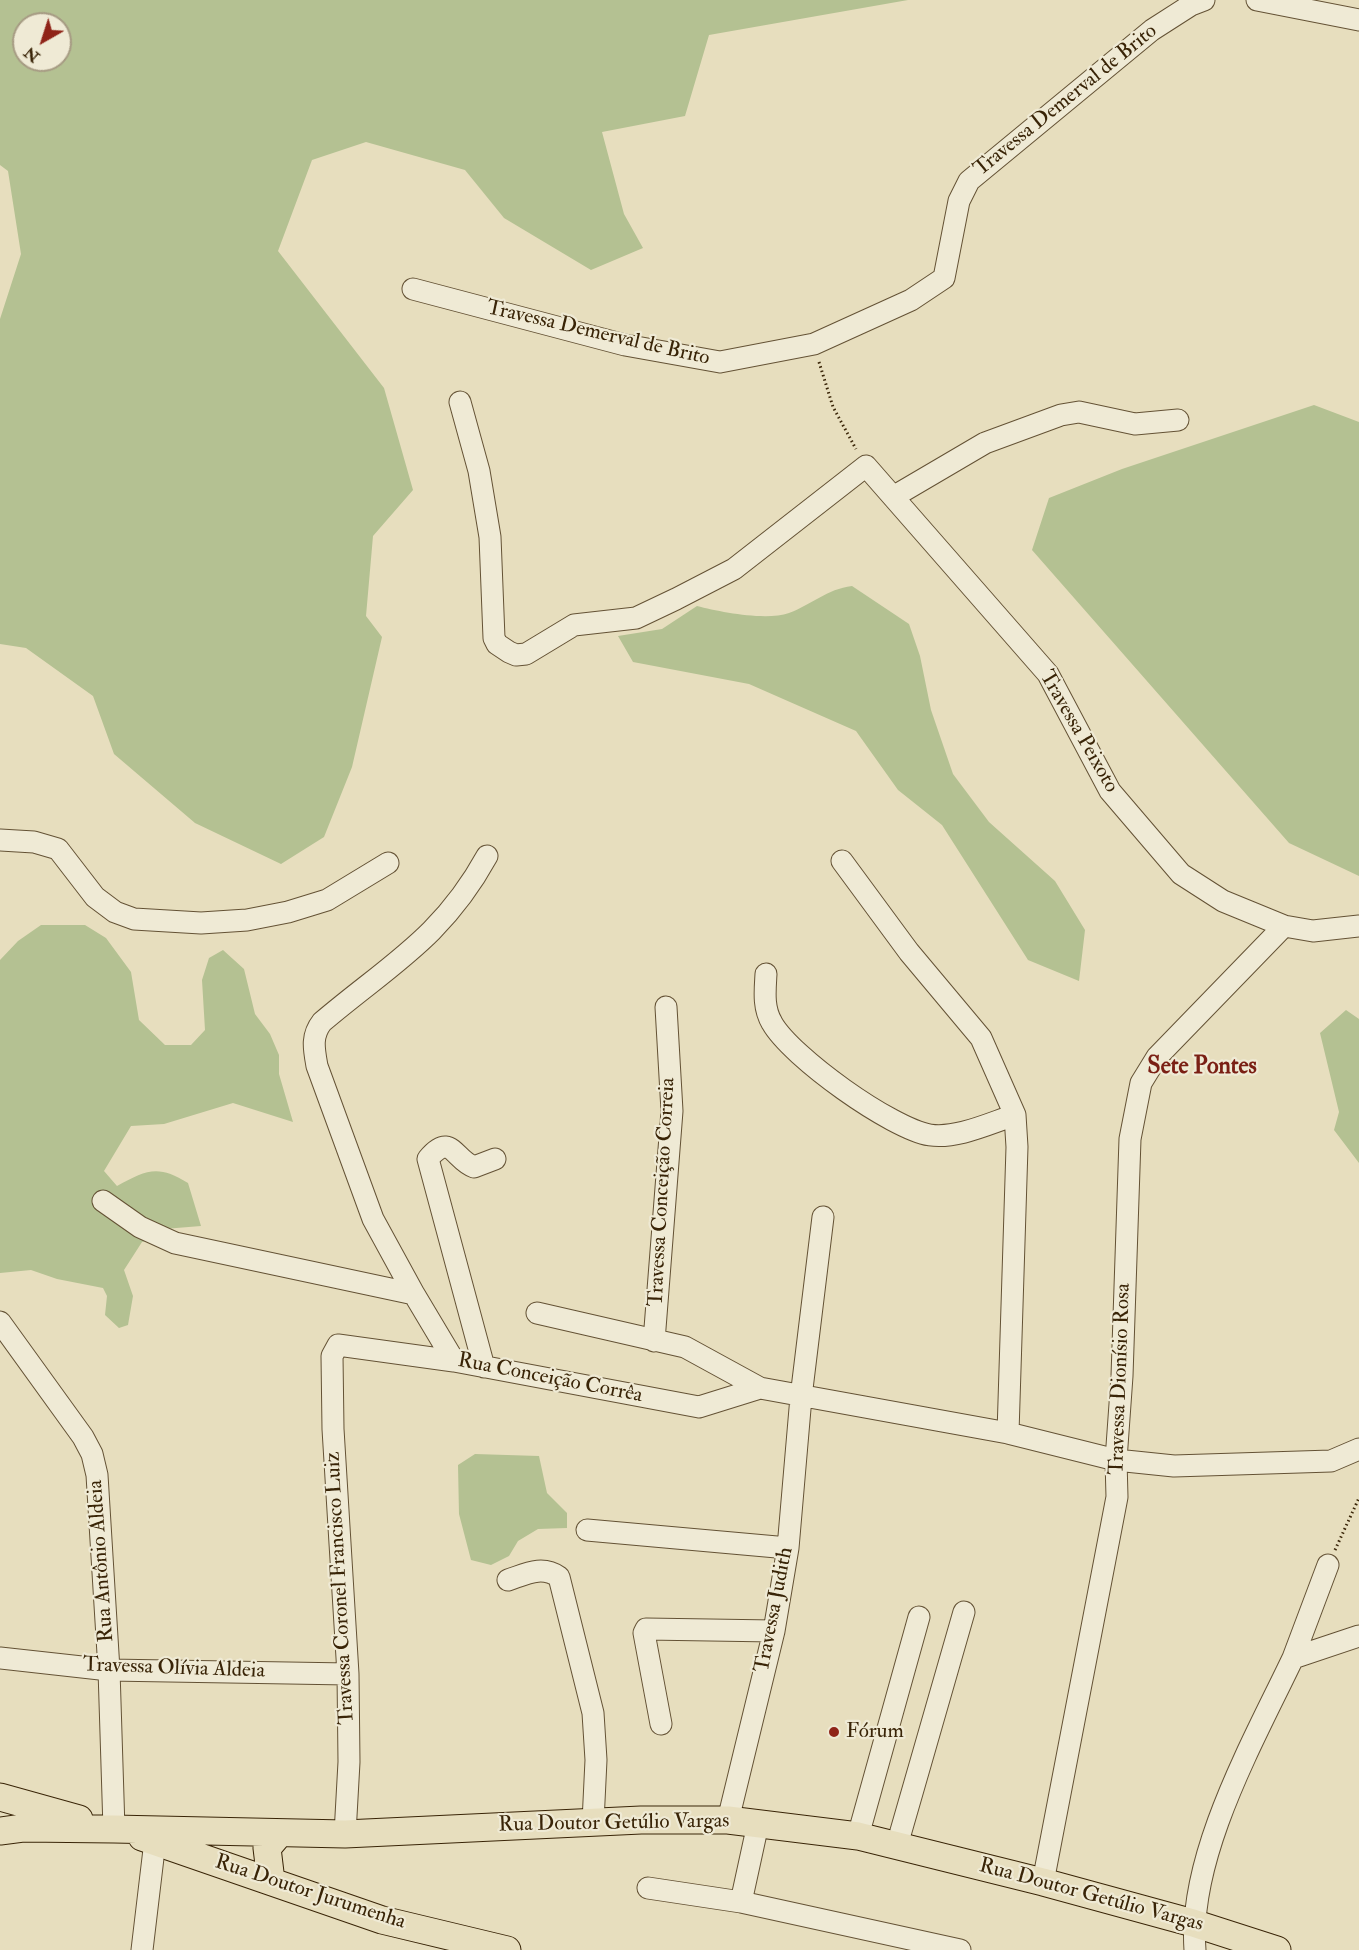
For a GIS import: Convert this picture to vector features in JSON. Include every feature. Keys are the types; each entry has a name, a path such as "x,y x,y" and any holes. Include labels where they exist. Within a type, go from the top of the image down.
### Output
{"main road":[{"path":"0,1797 114,1829"},
{"name":"Rua Doutor Getúlio Vargas","path":"114,1829 345,1834 593,1822 728,1820 858,1836 897,1845 1193,1923 1277,1950"},
{"path":"0,1831 23,1828 114,1829"},
{"name":"Rua Doutor Jurumenha","path":"114,1829 155,1841 382,1920 507,1950"},
{"path":"271,1881 267,1848 279,1834"}],"street":[{"name":"Travessa Demerval de Brito","path":"413,289 626,345 690,358 720,362 814,344 911,300 944,278 959,201 969,181 1152,30 1191,5 1204,0"},
{"path":"1257,0 1359,20"},
{"path":"460,402 479,471 490,537 494,639 497,644 516,656 526,654 574,625 636,618 734,569 866,466"},
{"path":"893,497 985,442 1061,415 1079,412 1135,424 1178,420"},
{"name":"Travessa Peixoto","path":"866,466 1048,675 1110,791 1181,874 1223,901 1284,926 1312,931 1359,926"},
{"path":"0,840 34,842 58,849 95,897 115,912 145,920 201,923 247,920 288,912 327,900 388,864"},
{"path":"454,1361 373,1219 317,1066 314,1043 315,1031 334,1011 419,946 465,893 486,856"},
{"path":"842,861 909,952 981,1038 1015,1115 1017,1147 1008,1433"},
{"name":"Travessa Dionísio Rosa","path":"1043,1882 1118,1497 1116,1460 1122,1376 1130,1139 1141,1083 1156,1058 1284,926"},
{"path":"766,974 766,1010 786,1042 807,1063 888,1119 914,1131 933,1135 961,1132 1015,1115"},
{"name":"Travessa Conceição Correia","path":"654,1341 672,1111 666,1007"},
{"path":"484,1367 428,1158 435,1150 451,1147 474,1167 495,1159"},
{"path":"103,1201 140,1227 175,1243 414,1294"},
{"name":"Travessa Judith","path":"728,1820 774,1631 788,1548 801,1397 823,1217"},
{"name":"Rua Conceição Corrêa","path":"537,1314 686,1347 760,1388 1008,1433 1116,1460 1174,1466 1294,1463 1331,1461 1359,1449"},
{"name":"Rua Antônio Aldeia","path":"0,1322 83,1437 92,1454 98,1475 109,1670 114,1829"},
{"name":"Rua Conceição Corrêa","path":"338,1345 454,1361 699,1407 760,1388"},
{"name":"Travessa Coronel Francisco Luiz","path":"338,1345 332,1356 333,1429 348,1674 349,1762 345,1834"},
{"path":"587,1530 788,1548"},
{"path":"1195,1950 1193,1923 1199,1888 1230,1787 1293,1658 1328,1565"},
{"path":"508,1580 542,1569 550,1570 559,1577 593,1713 596,1760 593,1822"},
{"path":"897,1845 964,1612"},
{"path":"858,1836 919,1617"},
{"path":"661,1724 644,1633 646,1629 774,1631"},
{"path":"1293,1658 1359,1636"},
{"name":"Travessa Olívia Aldeia","path":"0,1658 109,1670 348,1674"},
{"path":"741,1902 758,1824"},
{"path":"142,1950 155,1841"},
{"path":"648,1888 741,1902 960,1950"}],"path":[{"path":"814,344 833,407 866,466"},
{"path":"1328,1565 1359,1498"}],"green space":[{"path":"0,0 908,0 709,35 685,116 602,132 624,214 643,248 591,270 504,218 465,170 366,142 312,160 278,251 384,388 413,490 373,536 366,616 382,637 352,767 324,837 281,864 195,823 114,754 93,696 26,648 0,644 0,319 21,254 8,171 0,165"},
{"path":"1314,405 1359,422 1359,876 1289,843 1032,550 1049,498 1122,469"},
{"path":"852,586 909,624 920,656 931,710 953,774 989,822 1055,881 1085,930 1079,981 1028,960 942,825 898,790 856,731 749,684 633,662 618,636 662,629 697,606 743,615 768,616 789,613 835,590"},
{"path":"41,925 85,925 106,938 131,972 139,1020 165,1045 191,1045 205,1030 202,980 209,958 223,950 244,969 255,1014 270,1034 279,1055 279,1074 293,1122 233,1103 164,1124 131,1126 104,1171 117,1186 152,1171 178,1177 188,1183 201,1226 164,1229 153,1239 142,1242 124,1270 133,1296 128,1325 119,1328 105,1315 107,1296 103,1288 57,1279 31,1270 0,1273 0,960 18,941"},
{"path":"1346,1010 1359,1019 1359,1163 1334,1130 1339,1112 1320,1033"},
{"path":"475,1454 539,1456 547,1493 567,1513 567,1528 538,1529 518,1541 509,1556 491,1565 471,1560 459,1514 458,1465"}],"place":[{"name":"Fórum","path":"834,1732"}],"district":[{"name":"Sete Pontes","path":"1202,1068"}]}
